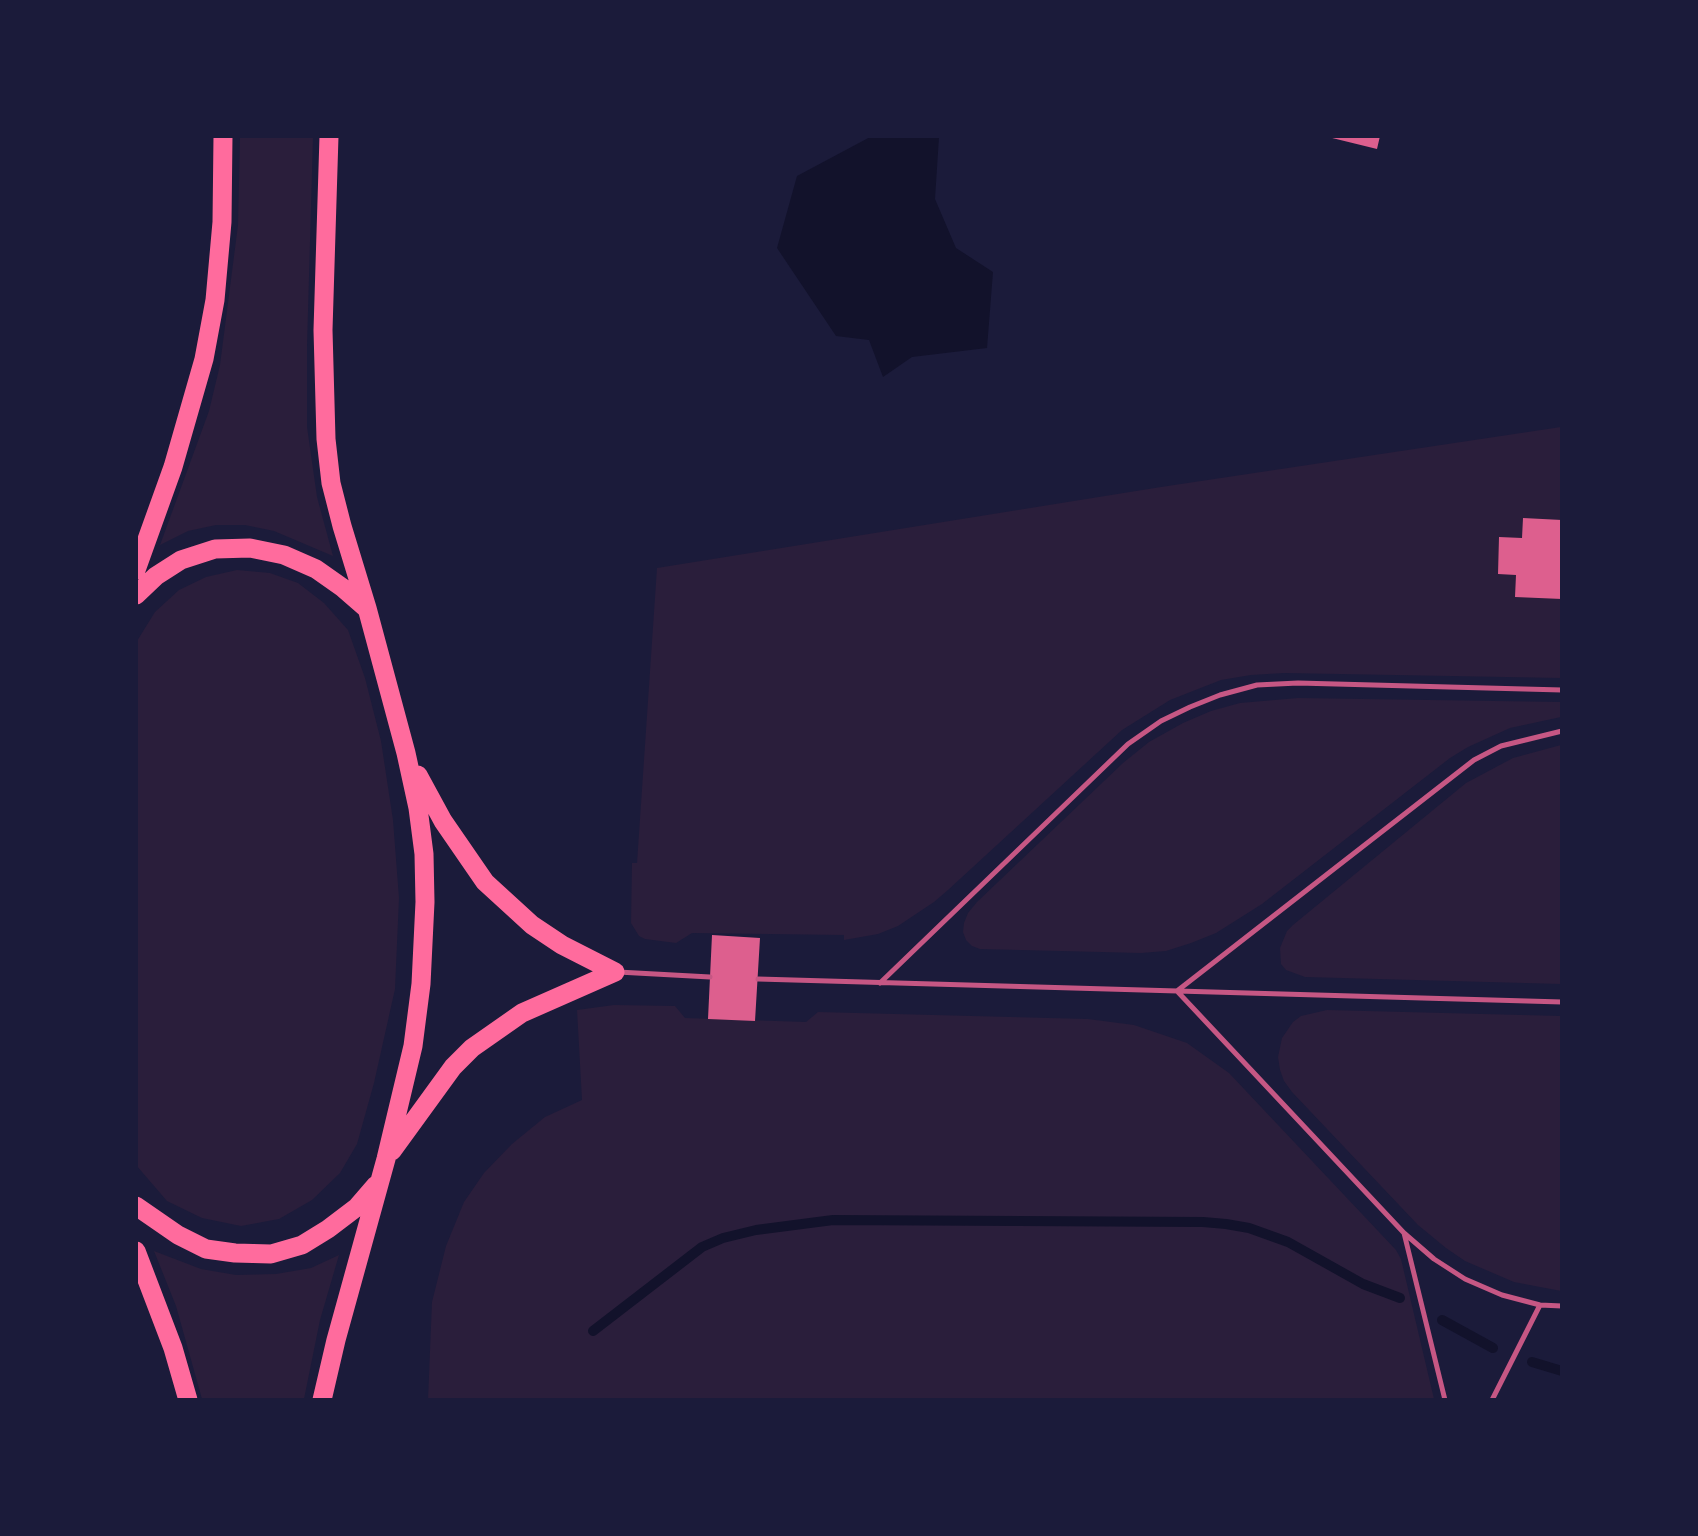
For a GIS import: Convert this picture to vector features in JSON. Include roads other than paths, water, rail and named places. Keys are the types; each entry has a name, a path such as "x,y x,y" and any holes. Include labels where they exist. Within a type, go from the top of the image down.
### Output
{"highway":[{"path":"136,570 177,456 204,359 215,300 222,222 223,136"},
{"path":"322,1399 413,1046 424,939 424,854 418,808 406,753 331,483 326,439 323,354 329,136"},
{"path":"136,595 156,576 181,559 215,549 250,548 284,555 316,569 343,587 367,608"},
{"path":"406,753 443,821 485,882 532,925 562,945 615,972"},
{"path":"386,1159 453,1067 472,1048 522,1013 615,972"},
{"path":"136,1206 178,1236 206,1249 271,1254 302,1245 328,1229 357,1207 379,1182"},
{"path":"136,1251 173,1348 188,1399"}],"lane":[{"path":"880,983 1128,744 1161,721 1190,706 1257,685 1298,683 1562,690"},
{"path":"1177,991 1474,760 1501,746 1562,731"},
{"path":"615,972 710,977"},
{"path":"758,979 1562,1002"},
{"path":"1177,991 1405,1233 1433,1259 1465,1279 1502,1295 1540,1305 1562,1306"},
{"path":"1405,1233 1445,1399"},
{"path":"1492,1399 1540,1305"}],"waterway":[{"path":"593,1331 702,1247 723,1238 756,1230 833,1220 1226,1224 1249,1228 1288,1242 1363,1284 1400,1298"},
{"path":"1442,1320 1493,1348"},
{"path":"1532,1362 1562,1371"}]}
